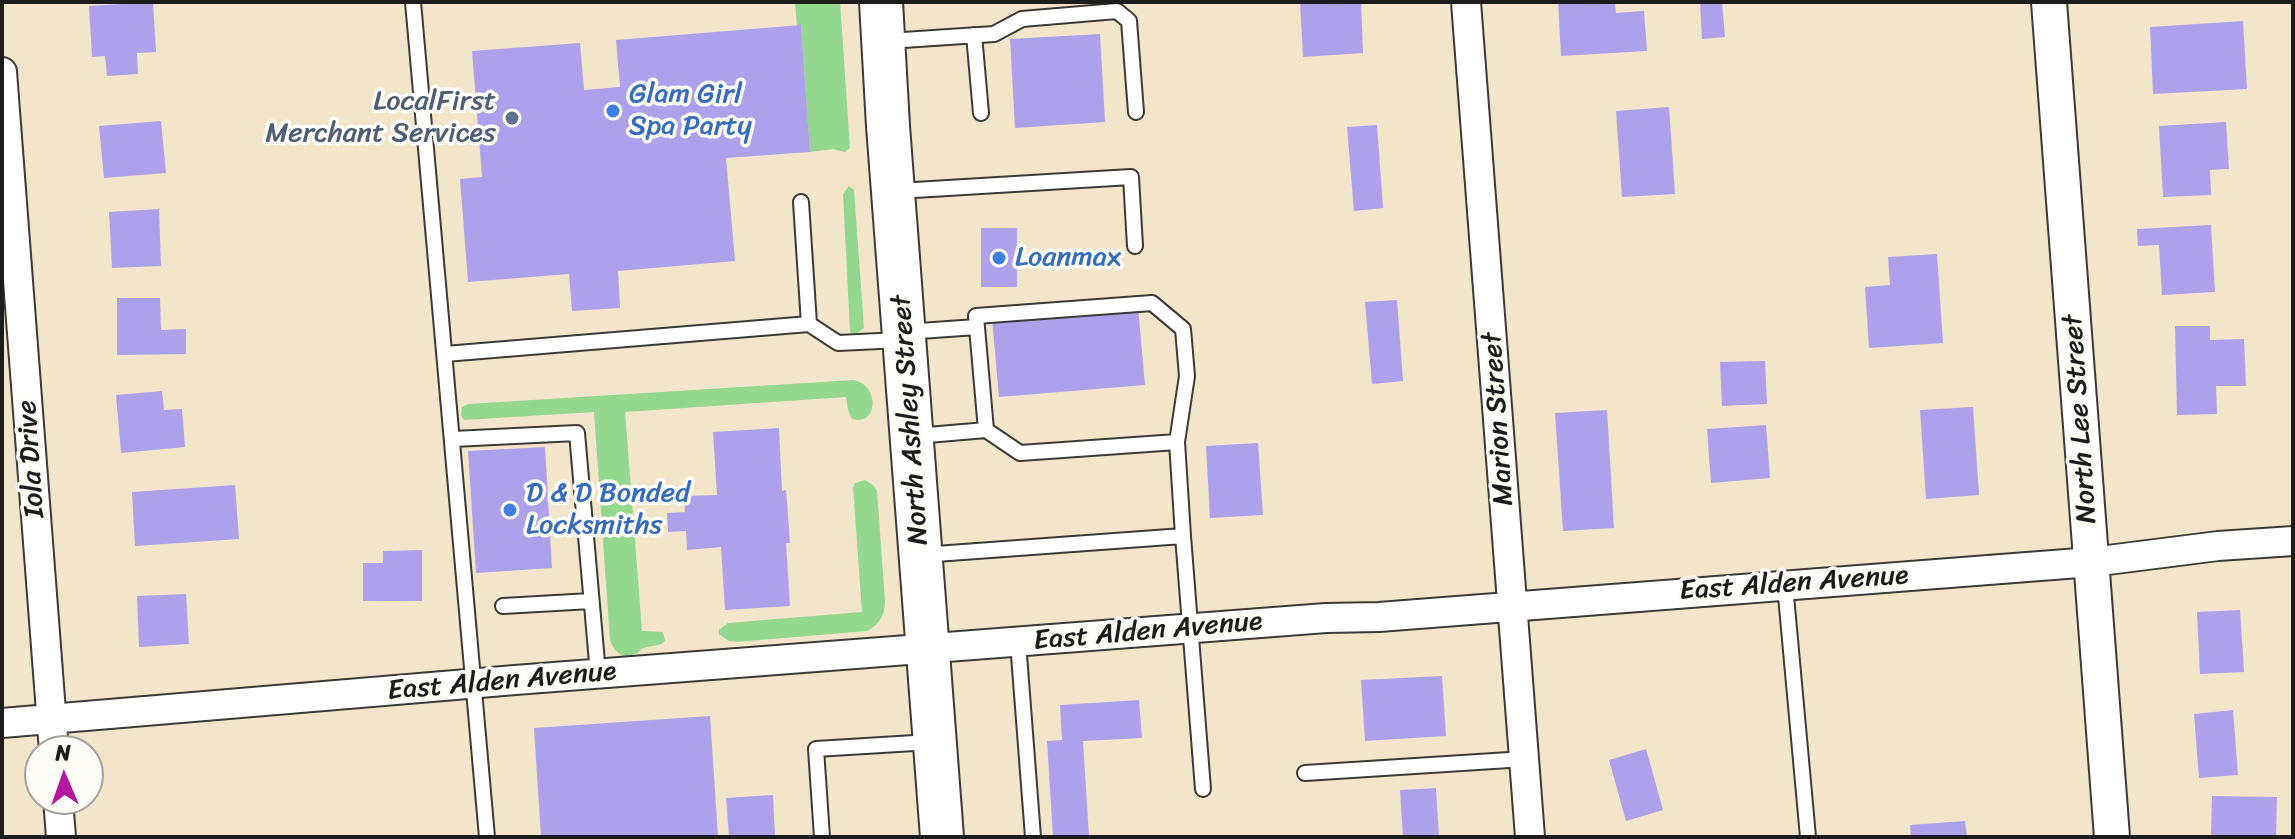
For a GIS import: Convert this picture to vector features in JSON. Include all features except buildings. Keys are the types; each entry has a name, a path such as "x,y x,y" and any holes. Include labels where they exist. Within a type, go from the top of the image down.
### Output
{"main road":[{"name":"North Ashley Street","path":"882,22 942,837"}],"street":[{"name":"Marion Street","path":"1466,2 1530,837"},
{"name":"North Lee Street","path":"2049,2 2112,837"},
{"name":"Iola Drive","path":"2,72 53,735"},
{"name":"East Alden Avenue","path":"2,723 598,674 2092,562 2218,546 2293,541"},
{"path":"59,815 61,837"}],"lane":[{"path":"413,2 487,837"},
{"path":"882,22 974,35 994,34 1022,19 1117,11 1129,21 1136,112"},
{"path":"974,35 981,113"},
{"path":"894,191 1131,177 1135,246"},
{"path":"801,202 809,324"},
{"path":"986,430 976,316 1152,303 1183,329 1187,376 1177,442 1203,789"},
{"path":"445,354 809,324 838,343 977,327"},
{"path":"913,436 986,430 1020,453 1177,442"},
{"path":"453,439 577,433 598,674"},
{"path":"922,555 1183,536"},
{"path":"1785,585 1808,837"},
{"path":"503,606 591,601"},
{"path":"1018,642 1033,837"},
{"path":"822,837 816,749 935,741"},
{"path":"1305,773 1525,759"}],"green space":[{"path":"795,2 840,2 850,148 845,152 833,149 810,152 801,26 797,26"},
{"path":"849,186 854,190 864,328 855,335 850,332 843,194"},
{"path":"854,380 862,383 872,397 871,411 861,420 852,419 846,397 625,412 642,631 663,632 665,641 630,656 619,653 610,640 594,412 464,420 461,415 462,407 468,404"},
{"path":"865,480 877,491 885,601 878,623 867,631 736,642 719,634 719,630 728,623 862,612 853,487 855,483"}],"place":[{"name":"Glam Girl Spa Party","path":"613,111"},
{"name":"LocalFirst Merchant Services","path":"512,118"},
{"name":"Loanmax","path":"999,258"},
{"name":"D & D Bonded Locksmiths","path":"510,510"}]}
